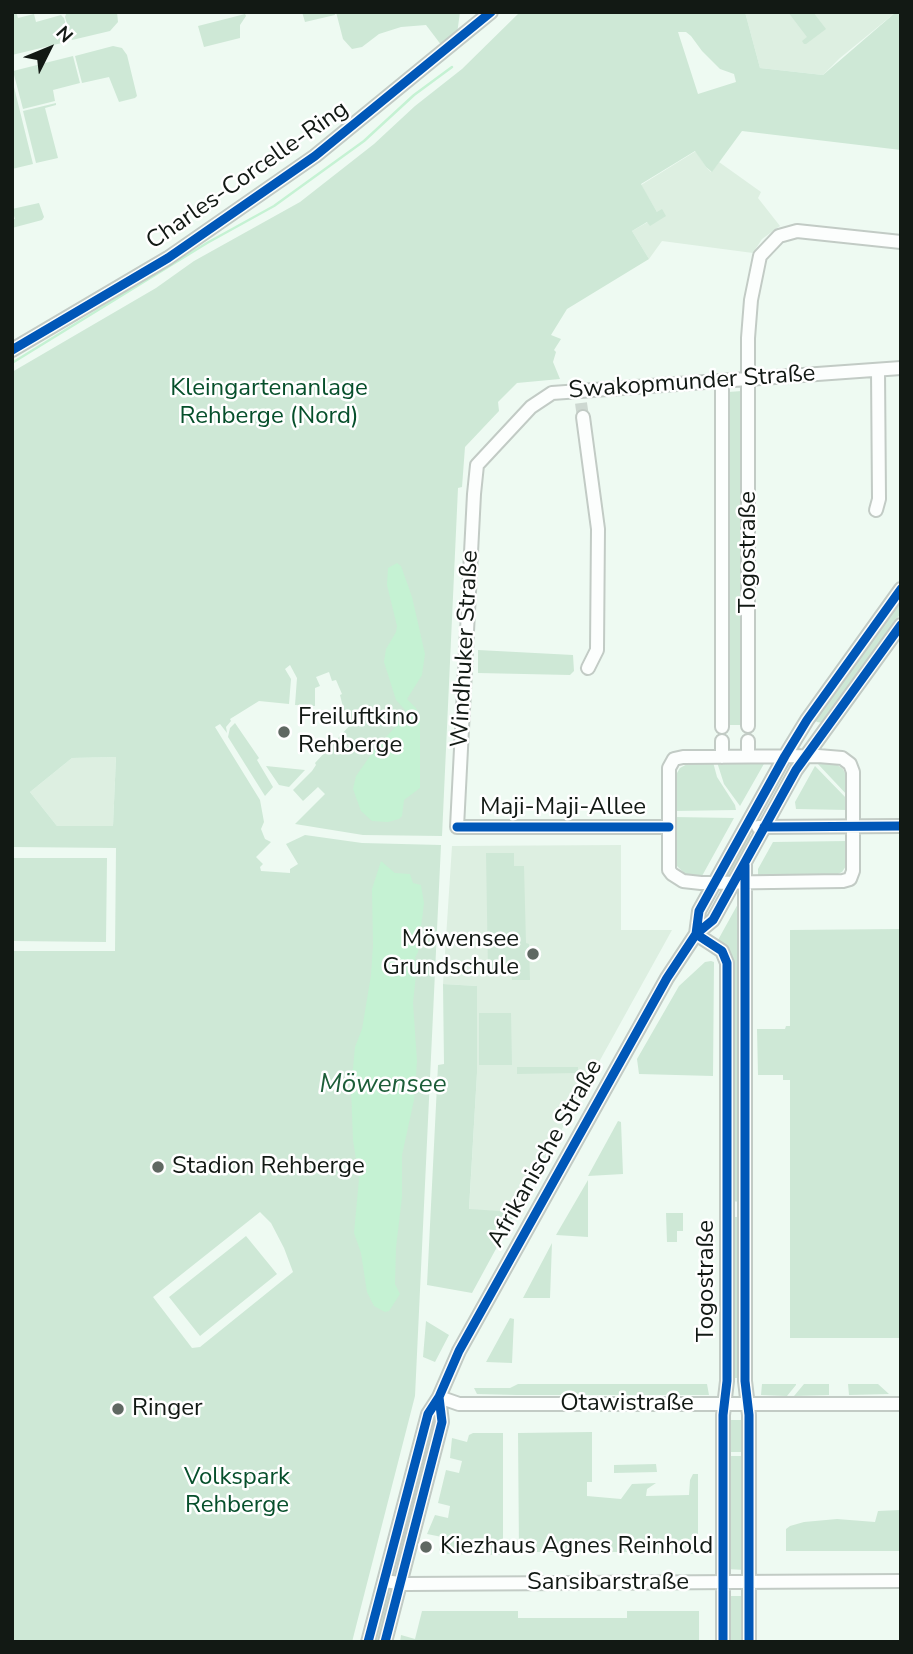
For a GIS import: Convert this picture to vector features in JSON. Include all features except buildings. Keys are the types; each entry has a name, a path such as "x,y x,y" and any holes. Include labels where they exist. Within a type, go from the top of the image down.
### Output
{"street":[{"name":"Charles-Corcelle-Ring","path":"12,350 168,258 315,156 491,12"},
{"name":"Togostraße","path":"748,726 749,317 755,270 760,256 772,241 787,233 806,230 901,242"},
{"name":"Swakopmunder Straße","path":"475,471 481,459 541,399 552,393 580,397 722,381 901,368"},
{"path":"876,510 879,499 877,370"},
{"name":"Togostraße","path":"722,381 722,727"},
{"path":"583,417 598,529 597,650 588,668"},
{"name":"Windhuker Straße","path":"457,827 475,471"},
{"name":"Afrikanische Straße","path":"696,934 699,911 785,756 807,720 901,589"},
{"name":"Afrikanische Straße","path":"368,1642 428,1413 439,1397 459,1351 653,1002 696,934 713,920 740,882 745,864 796,770 901,625"},
{"path":"807,720 824,732"},
{"path":"722,741 722,757"},
{"path":"747,757 748,741"},
{"path":"807,756 842,758 850,764 853,772 853,871 850,878 844,881 715,883 683,881 672,874 669,870 671,763 683,757 807,756"},
{"path":"747,826 901,826"},
{"name":"Maji-Maji-Allee","path":"457,827 669,827"},
{"name":"Togostraße","path":"740,882 749,1642"},
{"name":"Togostraße","path":"696,934 722,951 727,963 727,1381 724,1404 723,1642"},
{"name":"Togostraße","path":"727,1209 745,1209"},
{"name":"Afrikanische Straße","path":"385,1642 442,1422 439,1397"},
{"name":"Otawistraße","path":"439,1397 459,1404 901,1404"},
{"name":"Sansibarstraße","path":"384,1581 398,1584 901,1581"}],"shaded area":[{"path":"745,12 896,12 823,75 760,68"},
{"path":"696,151 711,172 719,162 761,192 758,198 780,226 762,239 753,253 662,241 649,259 632,231 648,222 650,225 657,212 641,185"},
{"path":"116,757 113,826 57,826 30,792 72,758"},
{"name":"Möwensee Grundschule","path":"621,845 621,930 672,930 516,1212 469,1210 477,1073 477,986 443,984 452,846"}],"green space":[{"path":"12,12 16,12 18,18 34,14 36,22 61,15 70,41 12,55"},
{"path":"117,12 118,22 110,31 72,40 65,17 66,14"},
{"path":"302,12 334,12 335,15 305,22"},
{"path":"336,12 460,12 457,34 442,46 426,25 401,27 379,34 362,47 352,49 343,39"},
{"name":"Volkspark Rehberge","path":"520,12 745,12 760,68 823,75 896,12 901,12 901,150 742,131 712,172 695,151 641,184 657,212 662,209 666,216 650,226 647,222 632,231 649,259 567,309 551,335 561,339 554,350 556,352 553,362 560,379 517,383 498,402 499,411 465,447 462,487 458,488 442,836 363,835 295,824 325,794 318,787 303,801 293,790 352,723 345,715 340,695 342,694 336,680 332,681 329,672 316,677 320,686 315,688 315,706 295,705 297,678 290,665 285,669 291,679 289,704 259,701 230,719 226,727 227,733 220,724 215,727 260,800 264,822 261,829 265,839 271,842 256,857 263,864 261,871 290,873 290,869 298,864 286,844 305,835 362,843 441,845 415,1396 352,1642 12,1642 12,951 115,951 116,848 12,847 12,372 156,288 194,261 300,202 374,144 415,106 462,69","holes":["678,32 686,32 691,36 720,69 734,74 736,82 698,94","116,757 113,826 57,826 30,792 72,758","260,1212 271,1223 293,1272 200,1347 192,1348 153,1297"]},
{"path":"788,12 813,12 826,29 804,44 802,41 807,37"},
{"path":"245,14 240,25 240,38 204,47 198,26"},
{"path":"113,46 122,48 127,55 137,96 135,98 119,102 109,77 82,83 75,56"},
{"path":"73,56 80,83 53,90 55,101 23,109 13,71"},
{"path":"12,79 33,164 12,169"},
{"path":"56,103 45,108 58,158 36,163 23,111"},
{"path":"39,203 44,217 42,220 12,228 12,220 15,219 12,209"},
{"path":"742,391 744,725 726,725 728,392"},
{"path":"901,597 901,613 823,723 817,722 814,719"},
{"path":"478,650 573,655 574,671 570,675 478,673"},
{"path":"235,723 259,758 257,760 273,787 265,796 228,737 230,728"},
{"path":"713,762 717,777 736,810 674,811 674,778 680,768 689,763"},
{"path":"717,762 765,762 740,806 724,784"},
{"path":"833,762 843,769 848,779 848,796 817,763"},
{"path":"266,766 305,770 289,787 279,785"},
{"path":"815,766 848,800 848,810 796,809 795,802"},
{"path":"674,817 734,818 702,876 686,875 675,864"},
{"path":"750,835 751,839 730,877 726,877 747,837"},
{"path":"848,841 848,863 842,872 834,876 758,877 758,869 773,842"},
{"path":"486,853 514,853 514,866 524,866 530,980 512,980 511,973 488,973"},
{"path":"12,858 107,858 106,942 12,941"},
{"path":"901,881 901,1338 790,1338 790,1080 783,1080 783,1075 758,1075 757,1029 785,1029 790,1026 790,930 900,929"},
{"path":"739,902 740,1202 732,1201 732,961 727,948 718,940"},
{"path":"705,962 714,962 713,1076 639,1074 637,1059 679,986"},
{"path":"443,984 477,986 477,1073 469,1209 516,1212 472,1293 427,1285 438,1065 444,1064"},
{"path":"479,1013 511,1013 512,1065 479,1065"},
{"path":"517,1067 578,1067 578,1073 517,1074"},
{"path":"618,1121 621,1122 623,1174 588,1176"},
{"path":"588,1180 588,1237 556,1235"},
{"path":"666,1213 683,1213 683,1231 677,1231 677,1242 667,1242"},
{"path":"732,1217 739,1217 743,1378 729,1378"},
{"path":"246,1236 277,1274 200,1336 169,1297"},
{"path":"552,1243 550,1298 523,1298"},
{"path":"510,1318 514,1319 512,1363 486,1362"},
{"path":"426,1321 449,1335 435,1362 423,1357"},
{"path":"518,1384 707,1384 709,1395 477,1394 474,1388 510,1388"},
{"path":"762,1384 796,1385 787,1396 761,1395"},
{"path":"804,1384 829,1384 829,1395 794,1396"},
{"path":"848,1384 878,1384 889,1394 849,1395"},
{"path":"432,1416 437,1418 399,1565 394,1563"},
{"path":"728,1420 744,1420 744,1452 728,1452"},
{"path":"592,1432 592,1482 587,1482 587,1496 621,1499 632,1484 656,1483 647,1489 646,1496 689,1495 690,1480 693,1474 698,1474 698,1554 519,1552 518,1433"},
{"path":"503,1433 503,1555 442,1554 439,1550 442,1537 427,1534 435,1515 448,1518 450,1506 438,1503 446,1470 459,1473 462,1461 450,1458 452,1438 467,1442 469,1435"},
{"path":"727,1456 745,1456 745,1570 727,1569"},
{"path":"656,1464 657,1472 614,1473 614,1465"},
{"path":"900,1510 901,1551 786,1551 786,1529 790,1526 837,1519 875,1522 878,1511"},
{"path":"387,1592 391,1595 378,1642 373,1642"},
{"path":"726,1596 745,1596 745,1642 727,1642"},
{"path":"422,1611 518,1611 518,1618 627,1618 627,1611 699,1611 699,1642 400,1642 401,1635 415,1639"}],"water":[{"path":"397,563 401,566 412,597 425,654 422,675 407,699 416,708 420,721 420,788 404,800 402,816 399,819 388,822 372,821 361,811 353,789 356,776 406,711 396,700 384,662 386,649 397,626 387,585 388,568"},
{"name":"Möwensee","path":"381,861 395,873 410,874 413,883 421,885 424,903 415,958 417,965 413,1003 417,1061 414,1100 402,1155 402,1197 396,1247 395,1284 400,1294 389,1311 385,1312 374,1306 367,1292 361,1253 354,1233 359,1179 353,1140 351,1088 355,1047 362,1029 371,975 372,889"}],"waterway":[{"path":"12,363 207,243 274,206 364,141 414,95 452,67"}],"tunnel":[{"path":"581,403 583,417"}],"cycle path":[{"path":"12,350 168,258 315,156 491,12"},
{"path":"696,934 699,911 785,756 807,720 901,589"},
{"path":"368,1642 428,1414 439,1397 459,1351 667,978 696,934 713,920 796,770 901,625"},
{"path":"764,827 901,826"},
{"path":"457,827 669,827"},
{"path":"745,865 745,1381 749,1415 749,1642"},
{"path":"696,934 722,951 727,963 727,1381 723,1415 723,1642"},
{"path":"385,1642 442,1422 439,1397"}],"place":[{"name":"Freiluftkino Rehberge","path":"284,732"},
{"name":"Möwensee Grundschule","path":"533,954"},
{"name":"Stadion Rehberge","path":"158,1167"},
{"name":"Ringer","path":"118,1409"},
{"name":"Kiezhaus Agnes Reinhold","path":"426,1547"}],"park label":[{"name":"Kleingartenanlage Rehberge (Nord)","path":"269,403"}]}
